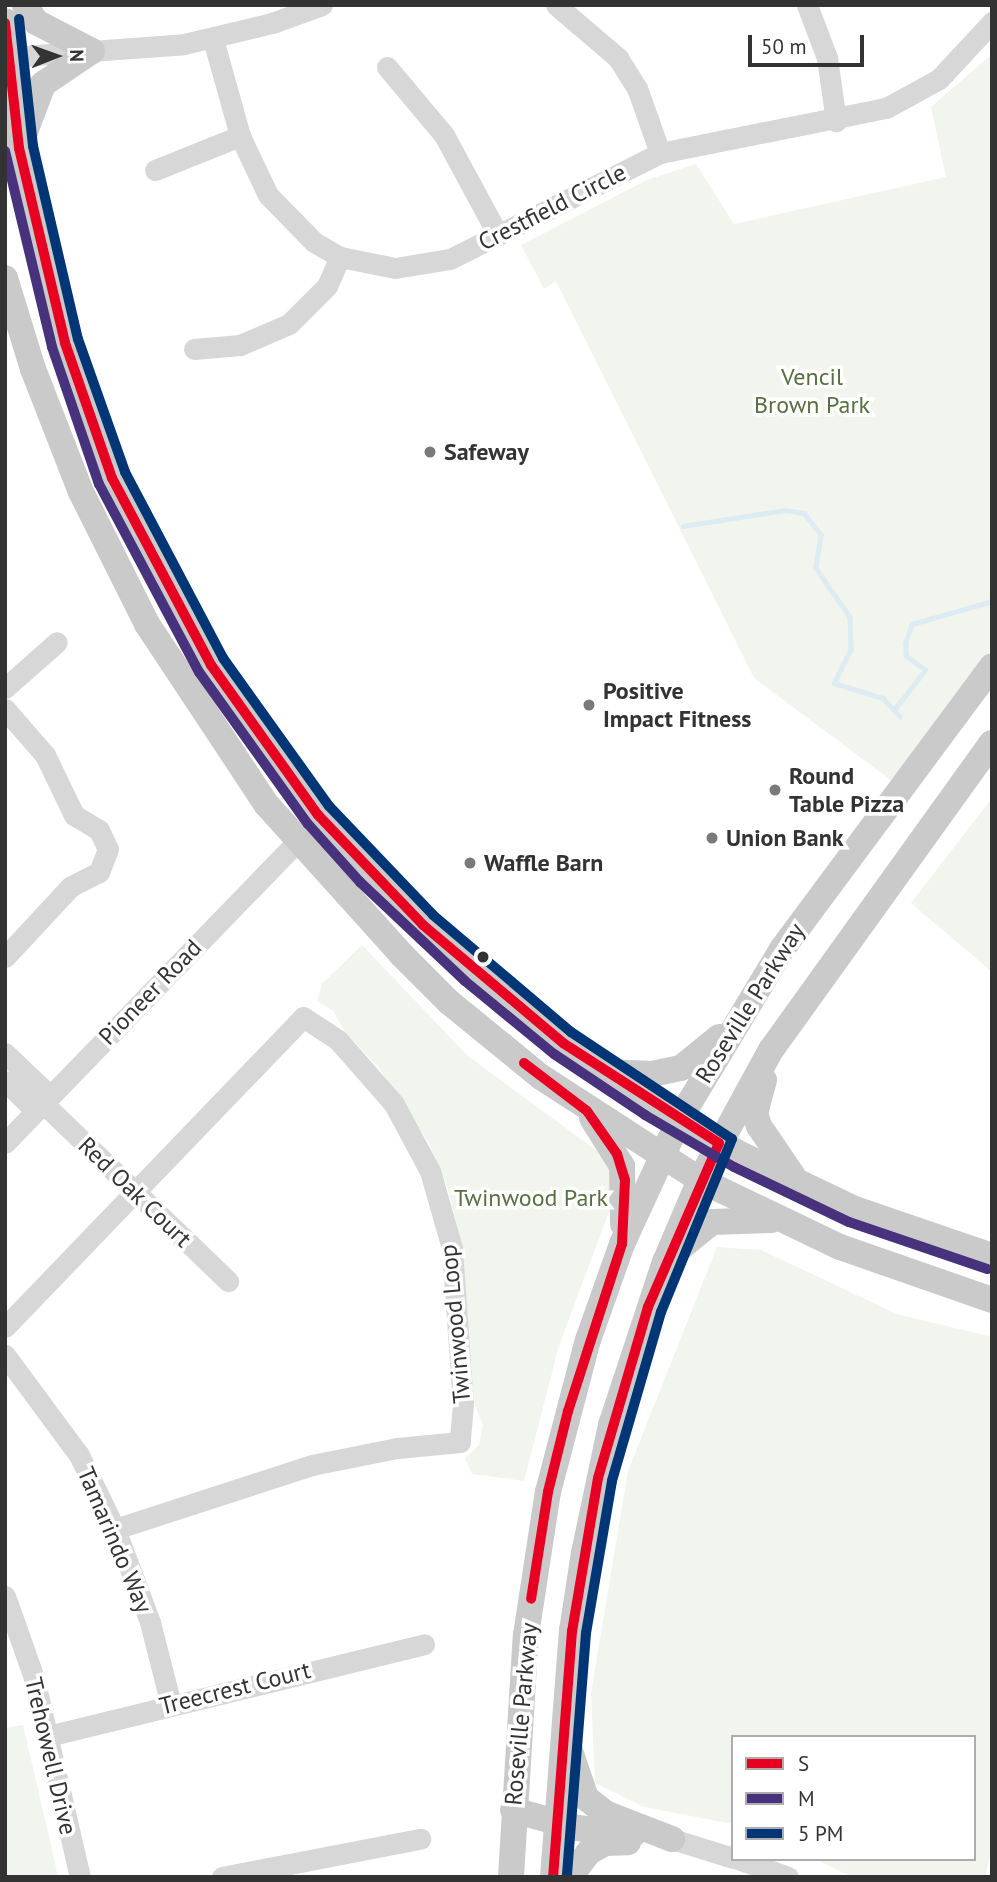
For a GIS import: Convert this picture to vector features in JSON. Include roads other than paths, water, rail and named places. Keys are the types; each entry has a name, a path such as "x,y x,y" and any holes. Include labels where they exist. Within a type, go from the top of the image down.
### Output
{"main road":[{"path":"19,149 43,84 92,51 36,22 25,5"},
{"path":"5,21 19,149 65,343 112,478 211,665 318,815 423,925 563,1043 605,1072 719,1143 799,1183 855,1209 992,1256"},
{"path":"5,278 33,369 100,535 147,624 223,744 297,842 449,1002 587,1111 700,1180 779,1220 883,1264 992,1300"},
{"name":"Roseville Parkway","path":"511,1877 513,1810 528,1622 548,1492 588,1340 622,1244 660,1155 734,1024 806,914 992,666"},
{"name":"Roseville Parkway","path":"552,1877 572,1631 598,1478 632,1352 665,1262 700,1180 772,1050 992,743"},
{"path":"223,744 290,806 303,814 318,815"},
{"path":"605,1072 652,1074 681,1069 734,1024"},
{"path":"772,1050 755,1113 764,1138 799,1183"},
{"path":"587,1111 622,1166 622,1244"},
{"path":"665,1262 712,1222 779,1220"},
{"path":"565,1734 586,1798 612,1816 672,1839"},
{"path":"513,1810 555,1822 672,1839"},
{"path":"570,1877 589,1852 605,1843 672,1839"}],"street":[{"path":"556,5 618,58 637,88 660,153"},
{"path":"807,5 827,58 836,121"},
{"path":"7,57 213,39 315,7"},
{"name":"Crestfield Circle","path":"213,39 240,136 268,195 291,222 340,257 382,267 425,266 499,235 660,153 836,121 886,108 939,79 992,22"},
{"path":"387,67 444,135 499,235"},
{"path":"155,170 240,136"},
{"path":"194,349 240,345 289,324 327,286 340,257"},
{"path":"5,688 57,642"},
{"path":"5,709 44,755 74,815 99,830 108,849 99,872 71,886 5,957"},
{"name":"Pioneer Road","path":"5,1143 297,842"},
{"name":"Twinwood Loop","path":"115,1528 312,1465 397,1448 460,1442 463,1404 452,1248 430,1171 394,1104 338,1040 303,1017 135,1192"},
{"path":"5,1053 43,1103"},
{"path":"5,1081 43,1103"},
{"name":"Red Oak Court","path":"43,1103 228,1281"},
{"path":"5,1327 135,1192"},
{"name":"Tamarindo Way","path":"5,1355 79,1455 115,1528 150,1622 171,1704"},
{"name":"Trehowell Drive","path":"5,1596 34,1678 80,1877"},
{"name":"Treecrest Court","path":"47,1736 424,1644"},
{"path":"222,1877 420,1839"},
{"path":"672,1839 731,1857"},
{"path":"743,1861 788,1877"}],"waterway":[{"path":"683,526 785,510 804,513 821,535 816,568 850,617 851,650 834,683 883,698 900,716"},
{"path":"894,710 925,670 906,656 905,643 912,624 992,601"}],"place":[{"name":"Safeway","path":"430,452"},
{"name":"Positive Impact Fitness","path":"589,705"},
{"name":"Round Table Pizza","path":"775,790"},
{"name":"Union Bank","path":"712,838"},
{"name":"Waffle Barn","path":"470,863"}],"park label":[{"name":"Vencil Brown Park","path":"812,391"},
{"name":"Twinwood Park","path":"531,1198"}]}
